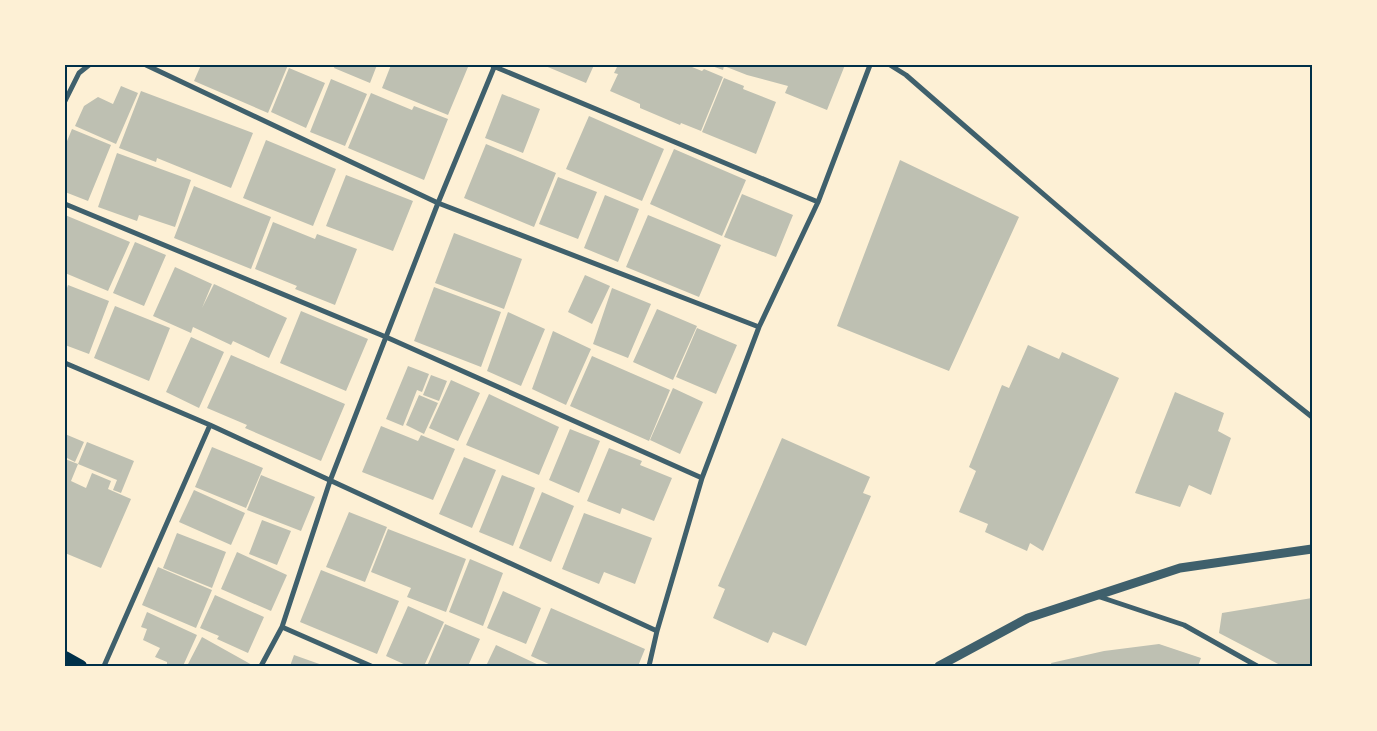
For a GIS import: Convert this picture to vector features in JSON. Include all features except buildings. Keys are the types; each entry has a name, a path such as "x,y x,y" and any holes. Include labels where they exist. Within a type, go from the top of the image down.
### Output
{"main road":[{"path":"65,657 82,666"}],"street":[{"path":"65,101 79,73 89,65"},
{"path":"146,65 438,203 759,327"},
{"path":"261,666 282,627 330,481 494,65 818,202"},
{"path":"649,666 657,631 702,478 759,327 818,202 870,65"},
{"path":"890,65 906,75 1204,330 1312,417"},
{"path":"65,204 386,337 702,478"},
{"path":"65,363 210,426 657,631"},
{"path":"104,666 210,426"},
{"path":"939,666 1028,618 1180,568 1312,550"},
{"path":"1096,596 1184,625 1257,666"},
{"path":"282,627 371,666"}]}
